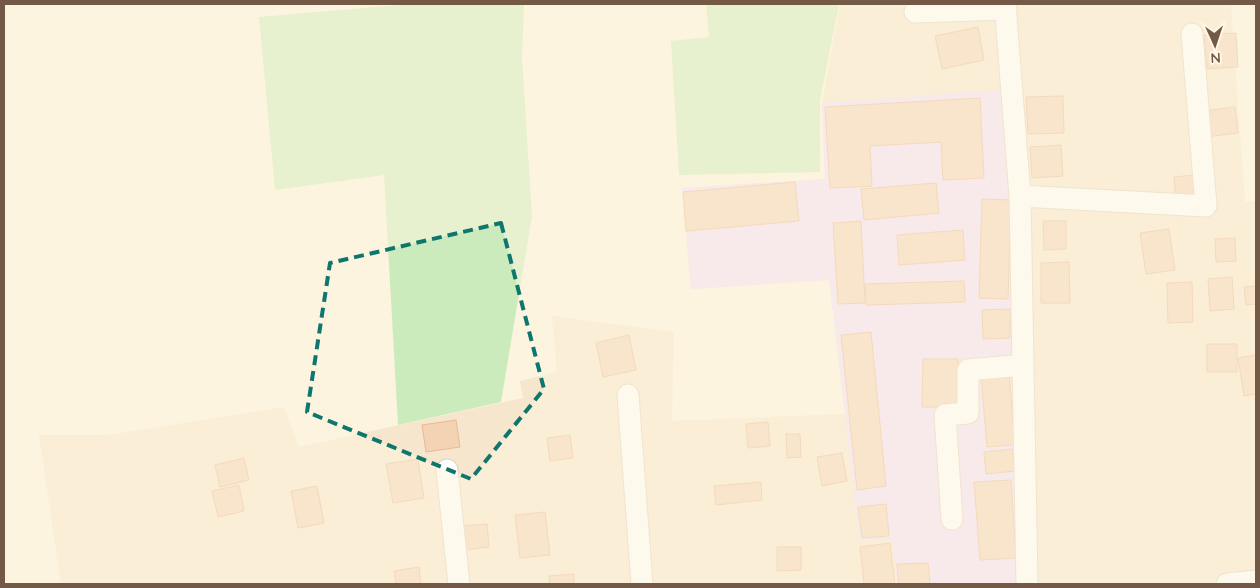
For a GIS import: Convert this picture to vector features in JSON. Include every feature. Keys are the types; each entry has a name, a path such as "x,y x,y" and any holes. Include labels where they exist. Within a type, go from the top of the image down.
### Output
{"street":[{"path":"915,12 1005,6 1020,196 1027,584"},
{"path":"1020,196 1206,206 1192,34"},
{"path":"952,519 946,415 968,413 968,370 1023,366"},
{"path":"628,395 642,584"},
{"path":"447,470 459,584"},
{"path":"1227,584 1256,581"}],"highlighted area":[{"path":"501,223 544,389 471,479 307,412 330,263"}],"shaded area":[{"path":"840,4 1231,4 1245,202 1256,201 1256,584 61,584 39,435 108,435 284,407 299,447 523,398 520,381 557,372 552,316 674,332 672,421 845,414 829,280 691,289 682,188 825,179 822,103"},
{"path":"1000,90 1012,206 1020,584 897,584 892,539 859,541 829,280 691,289 682,188 825,179 822,103"}],"green space":[{"path":"408,4 524,4 522,58 532,216 501,402 398,425 384,175 275,190 259,17"},
{"path":"706,4 839,4 820,100 820,172 679,175 671,41 709,37"}],"building":[{"path":"978,27 984,60 942,69 935,36"},
{"path":"1236,33 1238,67 1207,69 1204,35"},
{"path":"1063,96 1064,133 1028,134 1026,97"},
{"path":"980,98 984,178 943,180 941,142 870,146 872,186 830,188 825,107"},
{"path":"1235,107 1238,133 1205,137 1202,111"},
{"path":"1061,145 1063,176 1032,178 1030,147"},
{"path":"1195,175 1197,197 1176,198 1174,177"},
{"path":"795,182 799,221 686,231 683,192"},
{"path":"936,183 939,213 864,220 861,189"},
{"path":"982,199 1011,200 1008,299 979,298"},
{"path":"861,221 865,303 838,304 833,223"},
{"path":"1043,221 1066,221 1066,249 1044,250"},
{"path":"1169,229 1175,270 1146,274 1140,233"},
{"path":"963,230 965,260 899,265 897,235"},
{"path":"1235,238 1236,261 1216,262 1215,239"},
{"path":"1069,262 1070,303 1041,303 1041,263"},
{"path":"1232,277 1234,309 1210,311 1208,279"},
{"path":"964,281 965,302 866,305 865,284"},
{"path":"1192,282 1193,322 1168,323 1167,283"},
{"path":"1256,286 1256,304 1246,305 1244,287"},
{"path":"1010,309 1010,338 983,339 982,310"},
{"path":"871,332 886,486 857,490 841,335"},
{"path":"629,335 636,370 603,377 596,343"},
{"path":"1207,344 1237,344 1237,372 1207,372"},
{"path":"1256,355 1256,394 1244,396 1238,358"},
{"path":"923,359 958,359 959,407 922,407"},
{"path":"1009,372 1015,445 987,447 981,375"},
{"path":"456,420 460,447 426,452 422,425"},
{"path":"768,422 770,446 748,448 746,424"},
{"path":"786,434 800,434 801,457 787,458"},
{"path":"570,435 573,458 550,461 547,438"},
{"path":"1012,449 1015,471 986,474 984,452"},
{"path":"842,453 847,481 822,486 817,457"},
{"path":"244,458 249,480 220,487 215,465"},
{"path":"418,459 424,498 393,503 386,464"},
{"path":"1011,480 1016,558 980,560 974,482"},
{"path":"761,482 762,500 716,505 714,486"},
{"path":"239,485 244,511 218,517 212,491"},
{"path":"317,486 324,523 298,528 291,491"},
{"path":"886,504 889,536 862,538 858,507"},
{"path":"545,512 550,555 520,558 515,515"},
{"path":"487,524 489,547 464,550 462,526"},
{"path":"890,543 895,584 864,584 860,547"},
{"path":"777,547 801,547 801,570 777,571"},
{"path":"928,563 930,583 899,584 897,564"},
{"path":"419,567 421,584 396,584 394,571"},
{"path":"574,574 574,584 550,584 549,576"}]}
